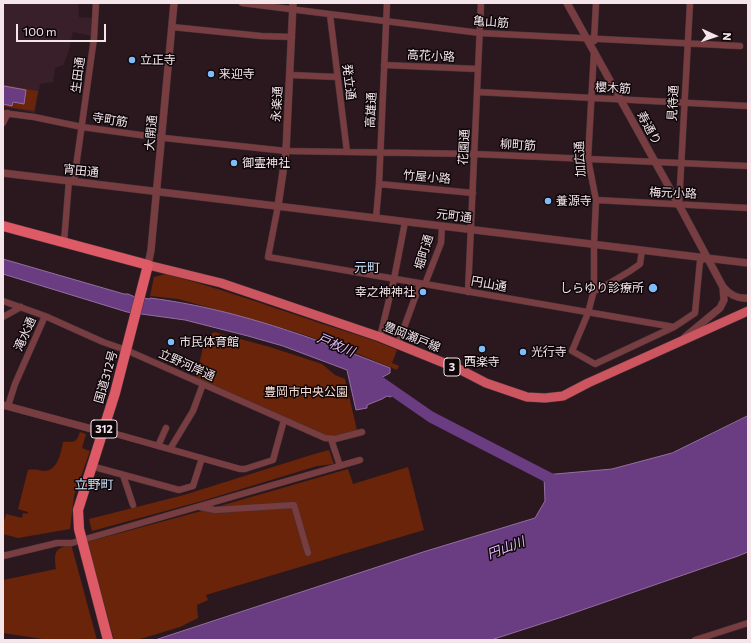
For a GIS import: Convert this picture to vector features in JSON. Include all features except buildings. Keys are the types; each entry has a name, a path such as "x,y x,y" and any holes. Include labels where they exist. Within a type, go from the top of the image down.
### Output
{"highway":[{"path":"3,226 148,265"},
{"name":"国道312号","path":"108,640 82,543 79,529 78,510 103,432 148,265"}],"main road":[{"name":"豊岡瀬戸線","path":"148,265 221,284 380,337 459,369 486,383 527,398 563,396 588,383 748,311"}],"street":[{"name":"生田通","path":"64,242 71,181 82,126 94,38 96,3"},
{"name":"大開通","path":"148,265 157,191 174,3"},
{"name":"亀山筋","path":"242,3 293,6 330,15 480,33 740,46"},
{"name":"高雄通","path":"376,218 379,184 387,3"},
{"name":"花園通","path":"468,292 481,3"},
{"name":"寿通り","path":"566,3 590,39 594,51 723,286"},
{"path":"590,39 596,3"},
{"name":"見待通","path":"679,205 690,3"},
{"name":"永楽通","path":"278,206 286,151 293,6"},
{"name":"発立通","path":"330,15 347,152"},
{"path":"172,27 261,36 292,37"},
{"name":"加広通","path":"594,51 588,159 596,200 594,290 588,313 572,351 595,364 674,327"},
{"name":"高花小路","path":"384,65 478,69"},
{"path":"290,75 337,77"},
{"name":"櫻木筋","path":"477,92 748,106"},
{"name":"寺町筋","path":"5,113 162,138 286,151"},
{"path":"3,123 5,113"},
{"name":"柳町筋","path":"286,151 475,154 748,166"},
{"name":"宵田通","path":"3,173 157,191"},
{"name":"竹屋小路","path":"379,184 473,193"},
{"name":"元町通","path":"157,191 642,250 709,261 748,263"},
{"name":"梅元小路","path":"596,200 748,208"},
{"name":"円山通","path":"278,206 268,257 674,327"},
{"path":"380,337 394,279 405,222"},
{"name":"堀町通","path":"398,344 441,243 442,226"},
{"path":"594,290 598,290 640,264 642,250"},
{"path":"674,327 695,313 700,261 709,261"},
{"path":"723,286 734,296 748,298"},
{"path":"680,342 720,308 725,297 723,286"},
{"name":"立野河岸通","path":"3,301 46,316 331,440"},
{"path":"3,317 21,307"},
{"name":"滝水通","path":"5,405 46,316"},
{"path":"170,449 193,410 203,384"},
{"path":"5,405 103,432 116,434 243,470 272,462 284,420"},
{"path":"158,446 166,428"},
{"path":"340,466 331,440 362,432"},
{"path":"92,466 179,490 194,486 202,458"},
{"path":"3,556 57,543 82,543 200,506 360,460"},
{"path":"123,475 132,505"},
{"path":"200,506 215,510 294,505 308,553"},
{"path":"694,640 748,623"}],"shaded area":[{"path":"3,3 78,3 79,17 92,18 91,36 73,32 68,54 63,65 55,68 53,82 40,84 35,113 3,107"}],"green space":[{"path":"3,85 38,91 34,111 3,106"},
{"name":"豊岡市中央公園","path":"166,274 203,284 386,345 397,350 392,363 399,366 397,370 346,349 293,331 178,299 150,296 154,277"},
{"name":"豊岡市中央公園","path":"214,332 270,347 322,364 335,375 345,379 357,430 330,437 194,377 198,369 205,339"},
{"path":"80,432 86,434 82,448 90,451 74,496 70,529 18,538 3,534 3,525 6,514 22,518 23,513 27,514 28,512 18,509 28,470 44,471 53,468 58,460 63,442 72,442 76,440"},
{"path":"329,450 334,464 317,466 202,501 92,531 89,519 184,495"},
{"path":"408,467 424,530 206,595 208,600 197,605 198,618 180,627 137,640 114,640 87,542 348,469 353,484"},
{"path":"71,544 97,640 49,640 3,633 3,580 56,569 56,552"}],"water":[{"path":"4,86 26,90 24,104 13,102 12,106 3,104"},
{"path":"3,259 135,297 150,298 211,309 302,335 390,368 390,373 379,379 381,386 393,392 391,397 387,396 367,405 367,408 356,410 347,370 283,346 248,336 185,320 127,312 3,274"},
{"name":"円山川","path":"748,416 748,552 738,556 491,640 155,640 423,552 535,518 545,501 544,475 612,469 672,453"}],"waterway":[{"name":"戸枚川","path":"367,374 431,417 557,482"}],"place":[{"name":"立正寺","path":"132,60"},
{"name":"来迎寺","path":"211,74"},
{"name":"御霊神社","path":"234,163"},
{"name":"養源寺","path":"548,201"},
{"name":"しらゆり診療所","path":"653,288"},
{"name":"幸之神神社","path":"423,292"},
{"name":"市民体育館","path":"171,342"},
{"name":"西楽寺","path":"482,349"},
{"name":"光行寺","path":"523,352"}],"district":[{"name":"元町","path":"367,268"},
{"name":"立野町","path":"94,485"}]}
